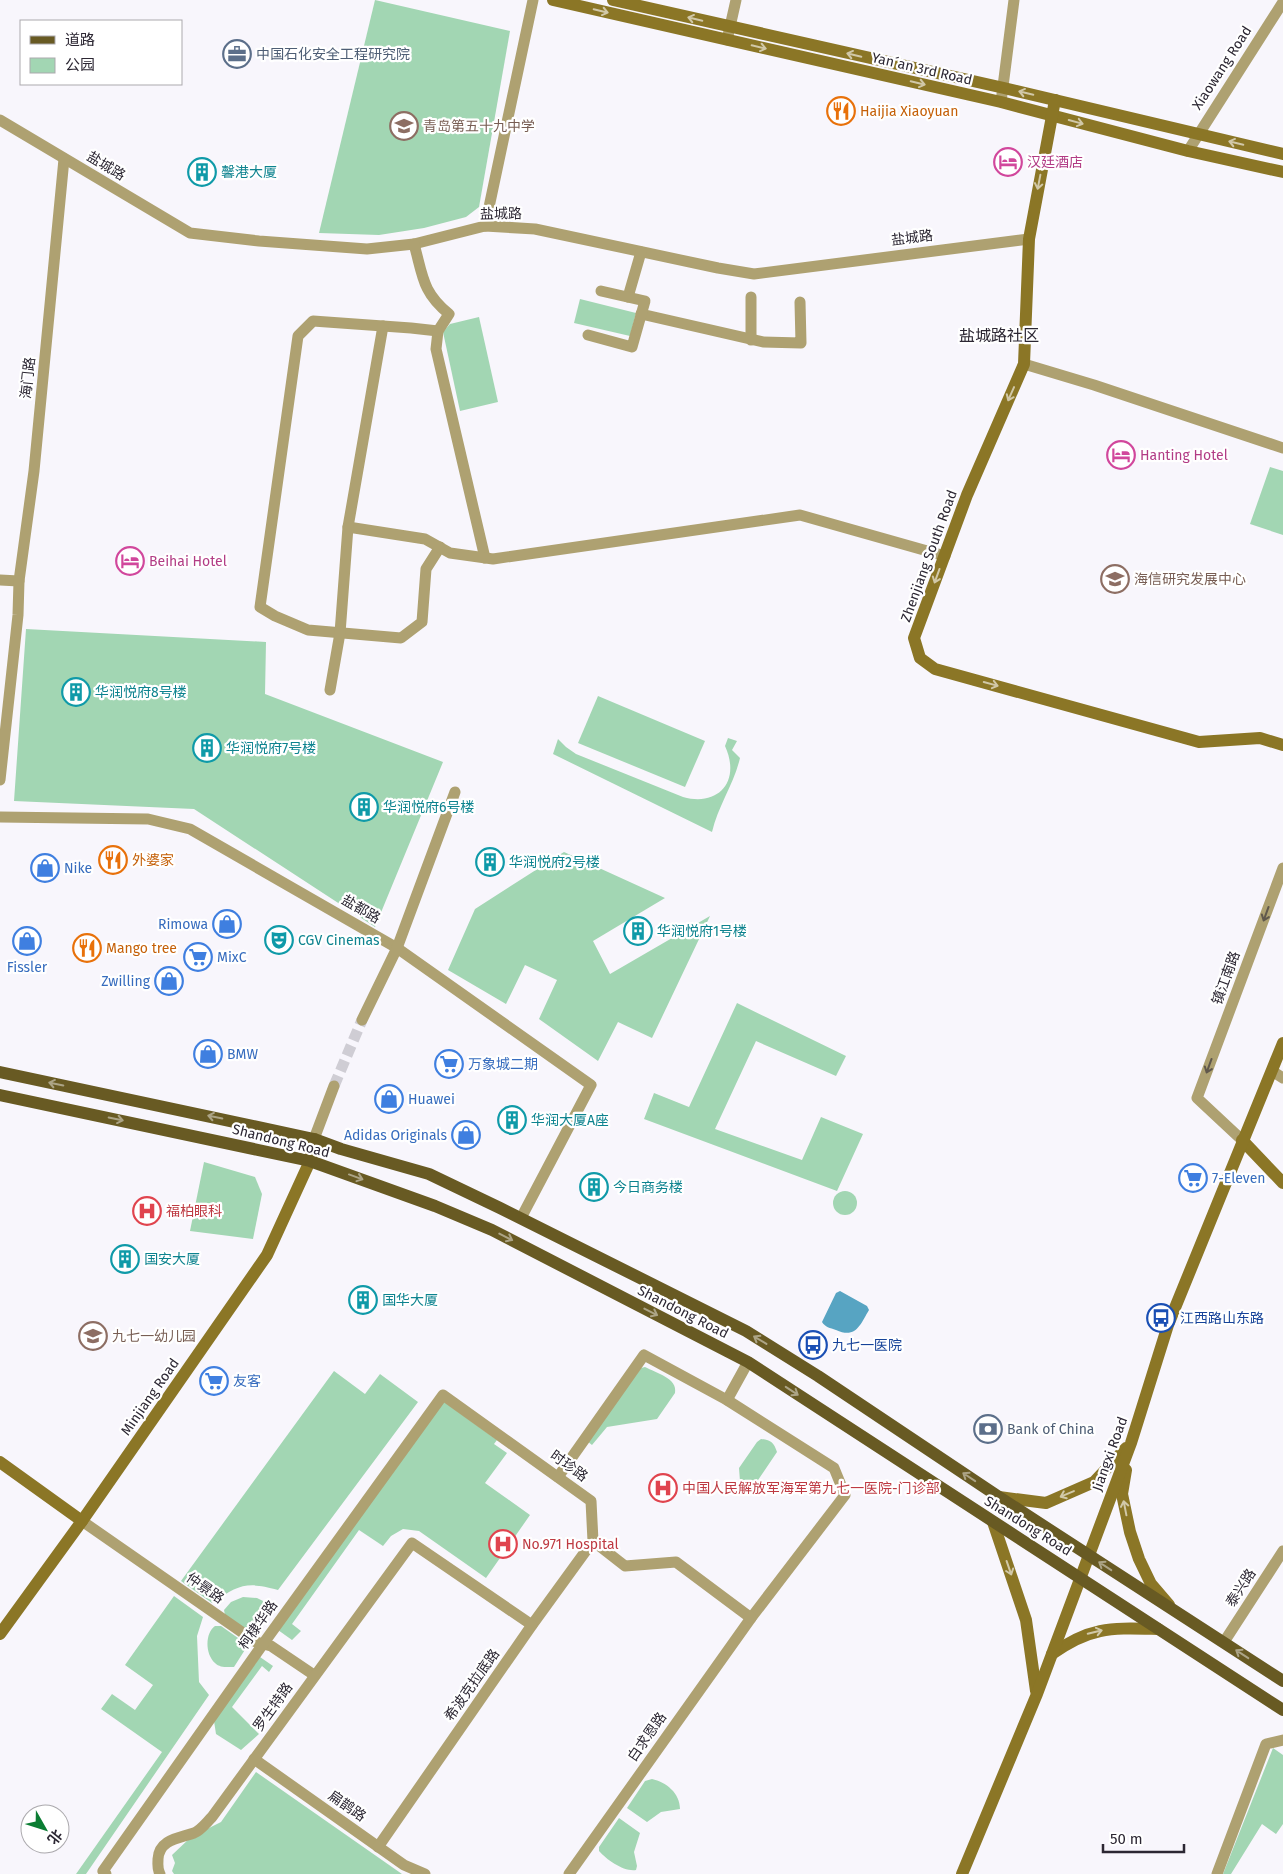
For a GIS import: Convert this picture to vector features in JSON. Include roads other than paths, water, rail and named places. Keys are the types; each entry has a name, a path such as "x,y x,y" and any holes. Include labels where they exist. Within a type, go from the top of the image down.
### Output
{"main road":[{"name":"Yan´an 3rd Road","path":"553,0 1002,102 1188,151 1283,172"},
{"name":"Yan´an 3rd Road","path":"613,0 1004,88 1283,154"},
{"name":"Zhenjiang South Road","path":"1055,100 1029,238 1024,364 967,495 914,638 920,658 935,669 1199,742 1260,738 1283,745"},
{"name":"Jiangxi Road","path":"962,1874 1037,1694 1131,1442 1168,1325 1242,1140 1278,1074 1283,1042"},
{"name":"Shandong Road","path":"0,1072 314,1139 341,1149 429,1174 746,1331 818,1376 1176,1613 1283,1680"},
{"name":"Shandong Road","path":"0,1094 310,1161 435,1206 492,1230 748,1362 1283,1710"},
{"name":"Minjiang Road","path":"0,1634 82,1521 267,1255 310,1161 314,1139"},
{"path":"1242,1140 1283,1183"},
{"path":"999,1497 1046,1503 1094,1482 1131,1442"},
{"path":"1131,1442 1122,1494 1130,1532 1139,1559 1152,1584 1176,1613"},
{"path":"0,1462 82,1521"},
{"path":"993,1522 1026,1620 1037,1694"},
{"path":"1052,1654 1070,1641 1094,1631 1117,1628 1158,1629"}],"street":[{"path":"485,226 533,0"},
{"path":"727,40 736,0"},
{"path":"1002,102 1014,0"},
{"name":"Xiaowang Road","path":"1188,151 1197,134 1283,2"},
{"name":"盐城路","path":"0,120 190,233 259,241 367,250 414,244 485,226 535,229 754,274 1029,238"},
{"name":"海门路","path":"19,581 34,471 64,158"},
{"path":"414,244 426,290 436,303 449,314 438,331 436,349 485,558"},
{"path":"628,297 641,252"},
{"path":"588,335 632,347 645,301 601,291"},
{"path":"751,296 751,340"},
{"path":"641,314 751,340 801,343 800,302"},
{"path":"438,331 313,322 298,336 260,607 275,616 308,630 401,638 422,622 426,569 440,547"},
{"path":"330,690 340,633 348,527 383,326"},
{"path":"1024,364 1094,385 1283,448"},
{"path":"348,527 425,539 450,553 493,559 800,514 945,556"},
{"path":"0,580 19,581 18,615 0,780"},
{"path":"362,1020 398,948 455,792"},
{"name":"盐都路","path":"0,816 148,819 190,829 398,948 592,1085 521,1218"},
{"name":"镇江南路","path":"1242,1140 1197,1098 1283,868"},
{"path":"314,1139 334,1086"},
{"path":"558,1478 644,1355 727,1400 748,1362"},
{"name":"时珍路","path":"443,1395 591,1501 593,1541"},
{"name":"柯棣华路","path":"106,1874 102,1871 443,1395"},
{"name":"白求恩路","path":"569,1874 751,1618 845,1495 834,1468 727,1400"},
{"name":"仲景路","path":"82,1521 256,1642 271,1646 314,1675"},
{"path":"593,1541 626,1566 676,1562 751,1618"},
{"name":"希波克拉底路","path":"378,1847 532,1625 593,1541"},
{"name":"罗生特路","path":"160,1874 157,1869 158,1854 165,1844 178,1836 195,1832 203,1826 412,1543 532,1625"},
{"name":"泰兴路","path":"1224,1642 1283,1551"},
{"path":"1217,1874 1266,1744 1283,1740"},
{"name":"扁鹊路","path":"254,1759 404,1865 425,1874"}],"water":[{"path":"840,1291 867,1306 869,1310 863,1321 853,1332 848,1333 830,1328 822,1322 836,1293"}],"tunnel":[{"path":"334,1086 362,1020"}],"place":[{"name":"中国石化安全工程研究院","path":"237,54"},
{"name":"Haijia Xiaoyuan","path":"841,111"},
{"name":"青岛第五十九中学","path":"404,126"},
{"name":"汉廷酒店","path":"1008,162"},
{"name":"馨港大厦","path":"202,172"},
{"name":"Hanting Hotel","path":"1121,455"},
{"name":"Beihai Hotel","path":"130,561"},
{"name":"海信研究发展中心","path":"1115,579"},
{"name":"华润悦府8号楼","path":"76,692"},
{"name":"华润悦府7号楼","path":"207,748"},
{"name":"华润悦府6号楼","path":"364,807"},
{"name":"外婆家","path":"113,860"},
{"name":"华润悦府2号楼","path":"490,862"},
{"name":"Nike","path":"45,868"},
{"name":"Rimowa","path":"227,924"},
{"name":"华润悦府1号楼","path":"638,931"},
{"name":"CGV Cinemas","path":"279,940"},
{"name":"Fissler","path":"27,941"},
{"name":"Mango tree","path":"87,948"},
{"name":"MixC","path":"198,957"},
{"name":"Zwilling","path":"169,981"},
{"name":"BMW","path":"208,1054"},
{"name":"万象城二期","path":"449,1064"},
{"name":"Huawei","path":"389,1099"},
{"name":"华润大厦A座","path":"512,1120"},
{"name":"Adidas Originals","path":"466,1135"},
{"name":"7-Eleven","path":"1193,1178"},
{"name":"今日商务楼","path":"594,1187"},
{"name":"福柏眼科","path":"147,1211"},
{"name":"国安大厦","path":"125,1259"},
{"name":"国华大厦","path":"363,1300"},
{"name":"江西路山东路","path":"1161,1318"},
{"name":"九七一幼儿园","path":"93,1336"},
{"name":"九七一医院","path":"813,1345"},
{"name":"友客","path":"214,1381"},
{"name":"Bank of China","path":"988,1429"},
{"name":"中国人民解放军海军第九七一医院-门诊部","path":"663,1488"},
{"name":"No.971 Hospital","path":"503,1544"}],"district":[{"name":"盐城路社区","path":"999,335"}]}
